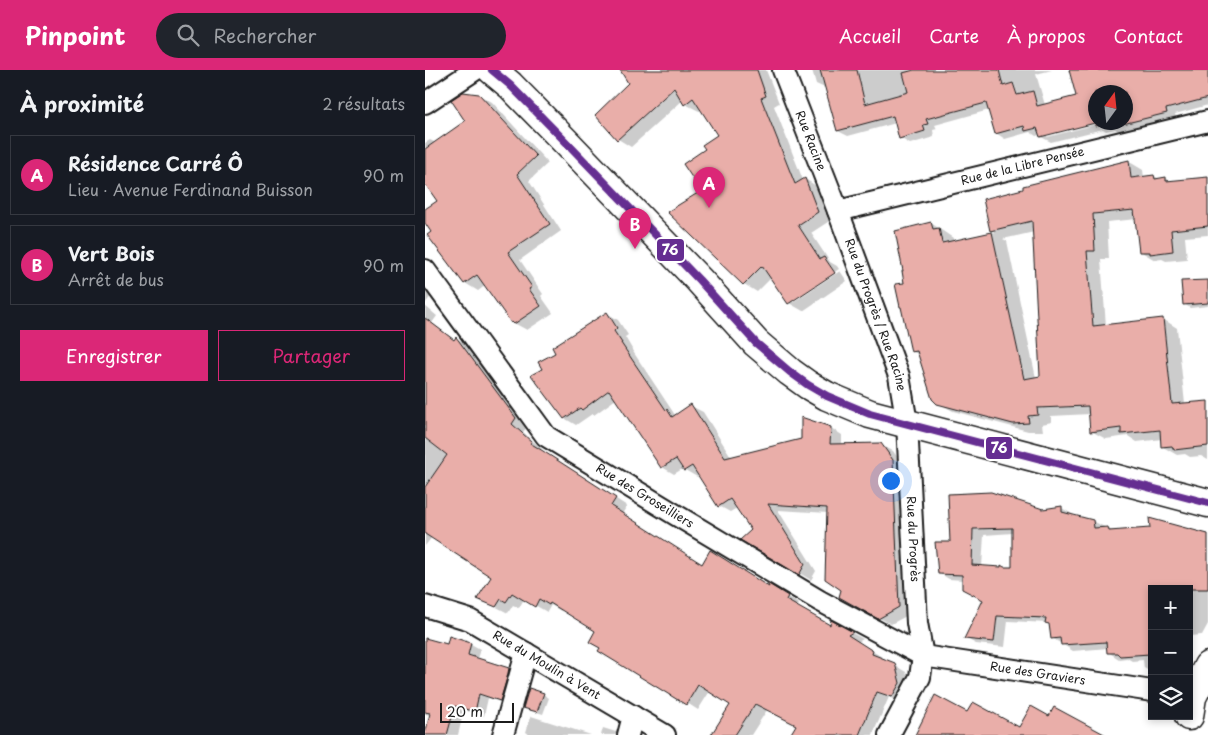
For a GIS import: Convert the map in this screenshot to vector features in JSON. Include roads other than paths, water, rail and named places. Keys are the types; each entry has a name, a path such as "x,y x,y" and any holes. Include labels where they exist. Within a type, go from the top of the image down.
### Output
{"main road":[{"path":"493,70 511,85 699,280 756,343 808,385 827,396 870,414 1208,503"},
{"path":"1190,735 1194,705 1208,666"}],"street":[{"path":"425,103 475,70"},
{"name":"Rue Racine","path":"783,70 838,211"},
{"name":"Rue de la Libre Pensée","path":"838,211 1208,121"},
{"name":"Rue du Progrès / Rue Racine","path":"838,211 899,376 907,423"},
{"name":"Rue des Groseilliers","path":"425,270 546,436 820,601 923,656"},
{"name":"Rue du Progrès","path":"907,423 917,623 923,656"},
{"name":"Rue du Moulin à Vent","path":"425,606 470,620 526,653 631,726 665,735"},
{"path":"503,735 526,653"},
{"path":"889,735 920,677 923,656"},
{"name":"Rue des Graviers","path":"923,656 1148,690"}],"place":[{"name":"Résidence Carré Ô","path":"709,208"},
{"name":"Vert Bois","path":"635,249"}]}
